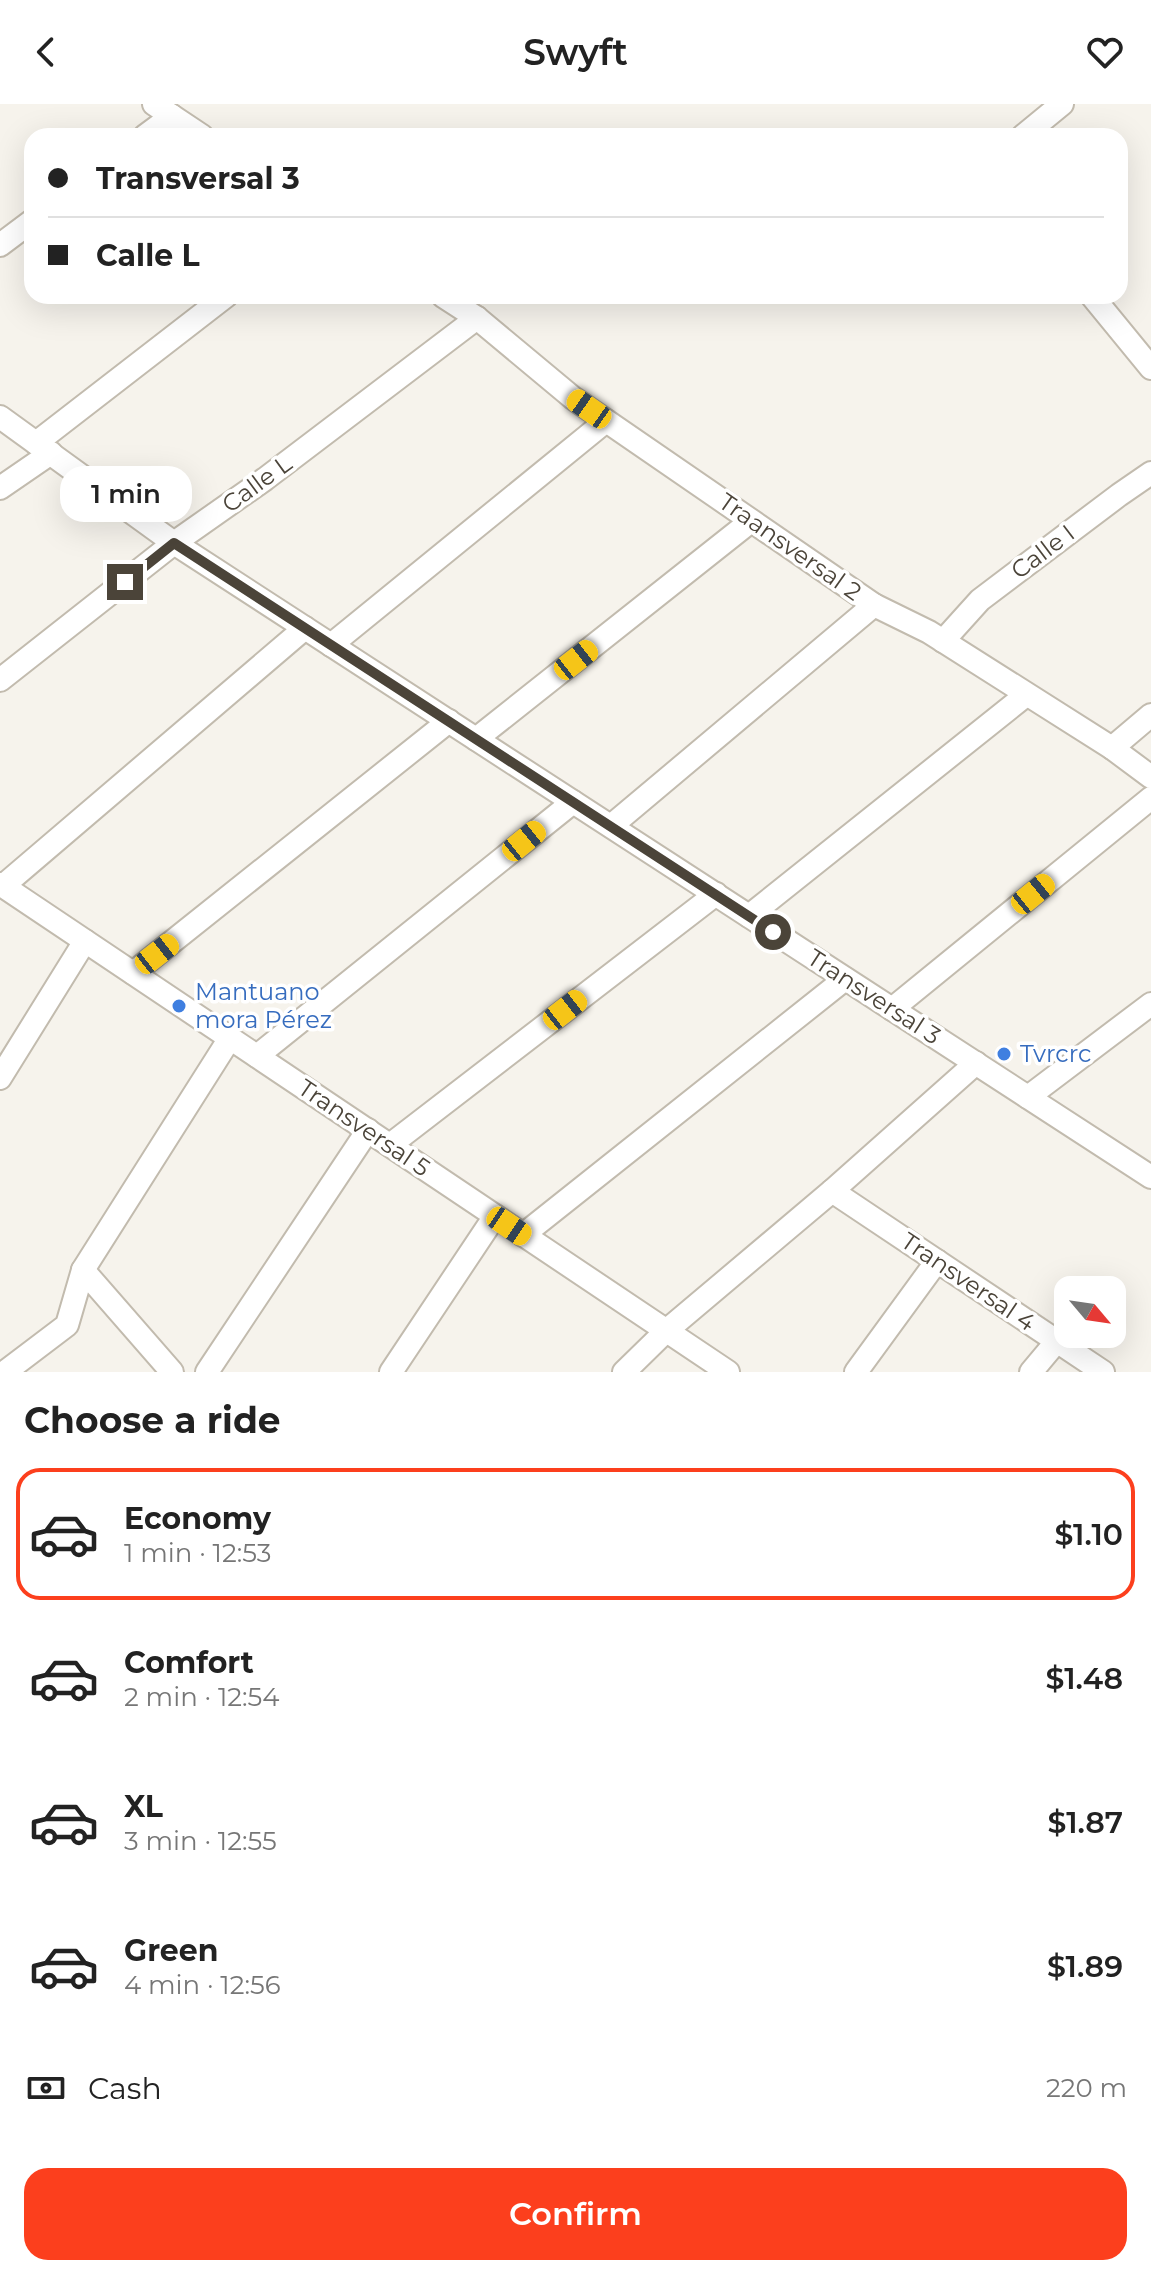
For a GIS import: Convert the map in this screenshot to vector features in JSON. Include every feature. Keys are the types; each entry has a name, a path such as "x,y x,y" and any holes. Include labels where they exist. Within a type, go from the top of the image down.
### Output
{"street":[{"path":"1033,128 1062,104"},
{"path":"151,128 163,110 190,128"},
{"path":"0,245 24,227"},
{"path":"0,488 216,304"},
{"name":"Traansversal 2","path":"455,304 477,318 573,398 874,605 929,632 1112,748 1151,777"},
{"path":"1099,304 1151,368"},
{"name":"Calle L","path":"0,680 174,543 265,479 477,318"},
{"name":"Transversal 3","path":"0,417 174,543 1151,1177"},
{"path":"331,645 606,421"},
{"name":"Calle I","path":"943,641 980,600 1151,473"},
{"path":"476,739 751,521"},
{"path":"611,826 874,605"},
{"path":"2,885 305,628"},
{"path":"749,916 1026,695"},
{"path":"1112,748 1151,715"},
{"path":"133,973 449,721"},
{"path":"892,1009 1151,798"},
{"path":"257,1056 573,802"},
{"name":"Transversal 5","path":"2,885 728,1372"},
{"path":"390,1145 716,894"},
{"path":"0,1078 85,941"},
{"path":"523,1235 845,979"},
{"path":"1028,1097 1151,1004"},
{"path":"5,1372 67,1325 83,1270 230,1038"},
{"path":"624,1372 666,1331 832,1191 976,1063"},
{"path":"207,1372 368,1130"},
{"name":"Transversal 4","path":"832,1191 1054,1339"},
{"path":"391,1372 495,1216"},
{"path":"856,1372 937,1261"},
{"path":"83,1270 172,1372"},
{"path":"1031,1372 1054,1345"},
{"name":"Transversal 4","path":"1067,1348 1103,1372"}],"place":[{"name":"Mantuano mora Pérez","path":"179,1006"},
{"name":"Tvrcrc","path":"1004,1054"}],"route":[{"path":"125,582 174,543 773,932"}]}
